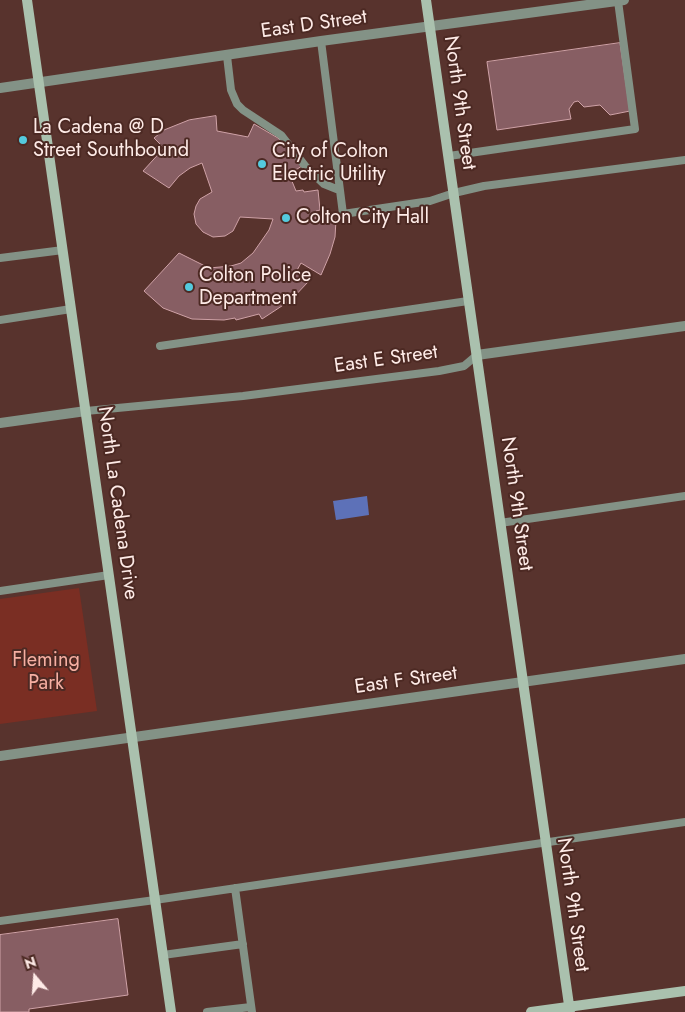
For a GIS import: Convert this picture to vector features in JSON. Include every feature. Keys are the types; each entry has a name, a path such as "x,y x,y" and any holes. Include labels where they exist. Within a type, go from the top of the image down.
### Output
{"street":[{"name":"North La Cadena Drive","path":"27,0 171,1012"},
{"name":"North 9th Street","path":"426,0 570,1009"},
{"name":"East D Street","path":"0,88 621,0"},
{"name":"East E Street","path":"477,355 685,326"},
{"path":"0,423 86,411"},
{"name":"East F Street","path":"0,756 685,659"},
{"path":"531,1012 570,1009 685,991"}],"lane":[{"path":"449,156 635,129 621,0"},
{"path":"321,41 343,214 430,201 484,186 685,160"},
{"path":"227,56 231,90 237,104 281,135 306,167 324,184 340,190"},
{"path":"0,258 63,250"},
{"path":"160,346 468,301"},
{"path":"0,320 71,309"},
{"name":"East E Street","path":"86,411 243,396 439,371 464,366 477,355"},
{"path":"500,523 685,496"},
{"path":"0,591 109,575"},
{"path":"0,921 685,822"},
{"path":"207,1012 252,1009 235,888"},
{"path":"163,955 243,944"}],"green space":[{"name":"Fleming Park","path":"79,588 97,711 0,724 0,599"}],"water":[{"path":"367,496 369,515 336,520 333,501"}],"building":[{"path":"620,43 630,111 610,115 600,105 584,107 578,101 574,102 569,109 571,119 497,130 487,62"},
{"name":"Colton City Hall","path":"216,116 217,131 248,137 254,124 278,138 302,166 289,174 296,191 318,190 320,210 316,211 316,219 336,220 335,237 321,275 301,263 296,272 308,282 291,300 262,319 259,314 236,320 235,318 224,320 192,319 163,308 144,291 179,253 209,268 231,266 241,263 253,253 269,230 273,219 240,217 233,231 225,236 213,237 203,232 196,224 194,214 200,199 212,192 202,163 190,168 179,176 169,188 143,171 164,148 154,138 164,130 189,120"},
{"path":"118,919 128,995 29,1009 29,1012 0,1012 0,935"}],"place":[{"name":"La Cadena @ D Street Southbound","path":"23,140"},
{"name":"City of Colton Electric Utility","path":"262,164"},
{"name":"Colton City Hall","path":"286,218"},
{"name":"Colton Police Department","path":"189,287"}]}
